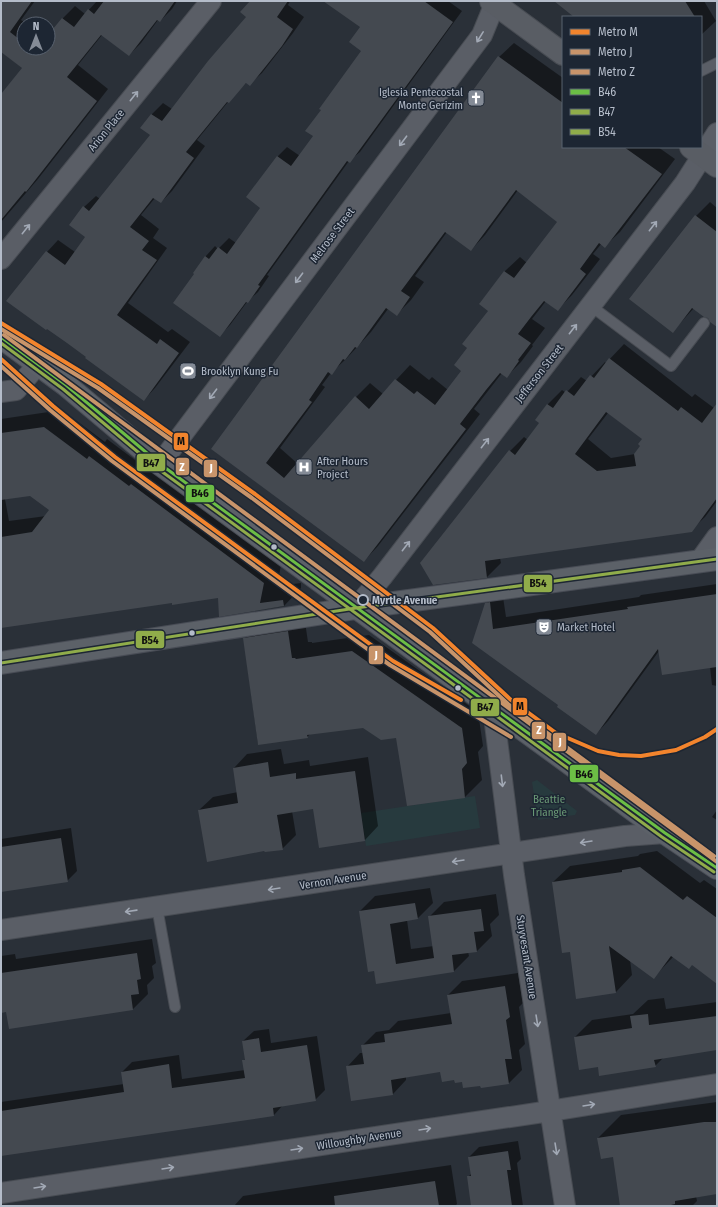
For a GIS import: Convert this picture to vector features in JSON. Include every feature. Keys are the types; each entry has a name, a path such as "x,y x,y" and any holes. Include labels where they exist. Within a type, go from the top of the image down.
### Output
{"main road":[{"path":"494,2 562,53"},
{"path":"1,337 66,385 160,464 665,833 717,868"},
{"path":"1,663 356,608 708,560"}],"street":[{"name":"Arion Place","path":"1,259 211,1"},
{"name":"Melrose Street","path":"160,464 482,35 494,2"},
{"name":"Jefferson Street","path":"356,608 382,577 685,183 704,156 717,133"},
{"path":"1,392 16,390 38,364"},
{"path":"708,560 717,537"},
{"name":"Stuyvesant Avenue","path":"493,708 511,853 565,1206"},
{"name":"Vernon Avenue","path":"1,930 625,836 665,833"},
{"name":"Willoughby Avenue","path":"1,1193 550,1111 717,1084"}],"lane":[{"path":"702,70 717,63"},
{"path":"591,306 671,366 704,323"},
{"path":"157,907 175,1008"}],"green space":[{"name":"Beattie Triangle","path":"537,780 577,811 575,815 538,820 532,782"},
{"path":"475,796 480,828 366,846 361,813"}],"building":[{"path":"1,1 32,1 21,16 16,16 16,24 10,32 16,37 16,56 56,56 56,25 62,18 74,27 88,9 94,14 104,1 175,1 160,22 157,20 129,56 101,35 67,77 97,101 26,192 25,191 1,220 1,94 22,68 1,52"},
{"path":"250,1 288,1 277,17 293,29 282,46 250,86 246,83 229,103 227,102 186,152 194,158 161,203 153,198 130,227 149,241 142,250 157,260 117,315 157,344 160,339 179,353 144,401 67,343 47,329 46,330 6,301 46,251 65,265 85,237 69,225 83,206 89,211 150,135 140,128 151,114 162,121 208,61 246,17 240,12"},
{"path":"323,1 424,1 453,22 350,163 347,161 258,285 260,286 248,303 246,302 220,337 173,303 205,256 209,259 218,247 227,254 260,208 246,197 277,156 291,166 313,136 305,131 361,51 349,42 360,27"},
{"path":"554,1 685,1 694,16 573,16"},
{"path":"498,56 562,102 562,148 625,148 662,174 605,248 599,243 580,269 586,274 558,311 544,301 531,317 518,334 531,343 518,360 519,361 507,378 500,373 486,390 460,424 466,429 364,562 211,449","holes":["516,190 557,222 514,278 504,271 479,304 488,311 462,344 467,348 454,365 461,371 435,405 417,391 414,394 395,379 369,409 355,396 284,478 266,463 312,402 309,400 328,372 332,375 343,359 345,360 355,347 357,348 386,308 397,316 410,297 401,291 445,232 471,251"]},
{"path":"695,215 717,232 717,327 710,322 708,318 704,317 692,308 673,333 629,299"},
{"path":"609,358 678,411 681,407 702,423 717,403 717,498 692,532 485,561 487,578 433,585 420,563 509,450 515,455 539,423 535,420 547,404 553,408 566,390 574,396 590,375 594,378","holes":["606,412 642,439 638,444 640,446 634,454 636,466 597,471 575,454"]},
{"path":"44,427 87,459 89,456 129,486 131,484 264,583 260,603 283,600 284,606 219,617 218,598 172,605 172,603 1,628 1,537 32,532 49,510 30,496 1,500 1,433"},
{"path":"717,594 717,667 662,675 658,649 596,735 557,707 558,705 472,643 485,603 490,602 493,629"},
{"path":"288,631 292,658 296,659 352,651 462,728 467,763 462,769 465,798 407,806 396,738 381,740 363,728 307,735 308,738 258,745 243,638"},
{"path":"268,762 270,777 296,773 296,779 355,771 365,841 319,848 313,809 277,815 283,850 264,851 207,862 198,810 238,803 233,768"},
{"path":"61,838 68,882 1,892 1,847"},
{"path":"640,867 683,900 687,896 717,918 717,984 692,965 689,969 671,956 654,979 609,946 616,993 576,999 570,952 562,953 552,882 622,872 622,870"},
{"path":"415,903 418,919 390,924 396,964 434,958 428,916 481,909 484,931 474,932 477,952 452,955 454,972 376,984 374,971 368,972 359,911"},
{"path":"137,953 141,979 137,980 139,994 131,995 133,1010 9,1029 6,1012 1,1013 1,973"},
{"path":"505,986 510,1017 506,1020 512,1059 505,1059 509,1084 481,1088 480,1086 463,1088 462,1082 455,1083 454,1080 442,1082 440,1072 391,1080 393,1095 351,1101 346,1066 364,1064 361,1045 385,1042 384,1034 452,1024 447,995"},
{"path":"648,1014 649,1025 717,1016 717,1050 654,1060 656,1067 599,1076 598,1067 579,1070 574,1037 632,1028 630,1016"},
{"path":"259,1038 261,1052 307,1045 316,1101 273,1108 274,1116 1,1156 1,1111 124,1092 121,1072 169,1064 172,1088 245,1078 242,1060 245,1060 242,1041"},
{"path":"704,1122 717,1122 717,1194 675,1201 675,1204 667,1206 620,1206 613,1157 601,1159 597,1138"},
{"path":"508,1151 511,1170 507,1170 512,1206 471,1206 467,1176 471,1176 468,1157"},
{"path":"435,1181 439,1206 335,1206 334,1196"}],"metro line":[{"name":"M","path":"1,323 101,384 255,494 433,628 511,700 556,733 598,751 619,755 641,756 676,750 705,737 717,729"},
{"name":"J","path":"1,329 98,388 252,498 430,632 508,704 714,856"},
{"name":"Z","path":"4,335 717,862"},
{"name":"M","path":"1,359 53,406 115,457 393,661 461,700"},
{"name":"J","path":"1,366 50,410 112,461 359,643 390,665 511,737"}],"transit line":[{"name":"B46","path":"1,337 66,385 160,464 665,833 717,868"},
{"name":"B47","path":"1,343 63,389 157,468 662,837 714,872"},
{"name":"B54","path":"1,663 356,608 717,559"}],"place":[{"name":"Iglesia Pentecostal Monte Gerizim","path":"476,98"},
{"name":"Brooklyn Kung Fu","path":"188,371"},
{"name":"After Hours Project","path":"304,467"},
{"name":"Myrtle Avenue","path":"363,600"},
{"name":"Market Hotel","path":"544,627"}]}
